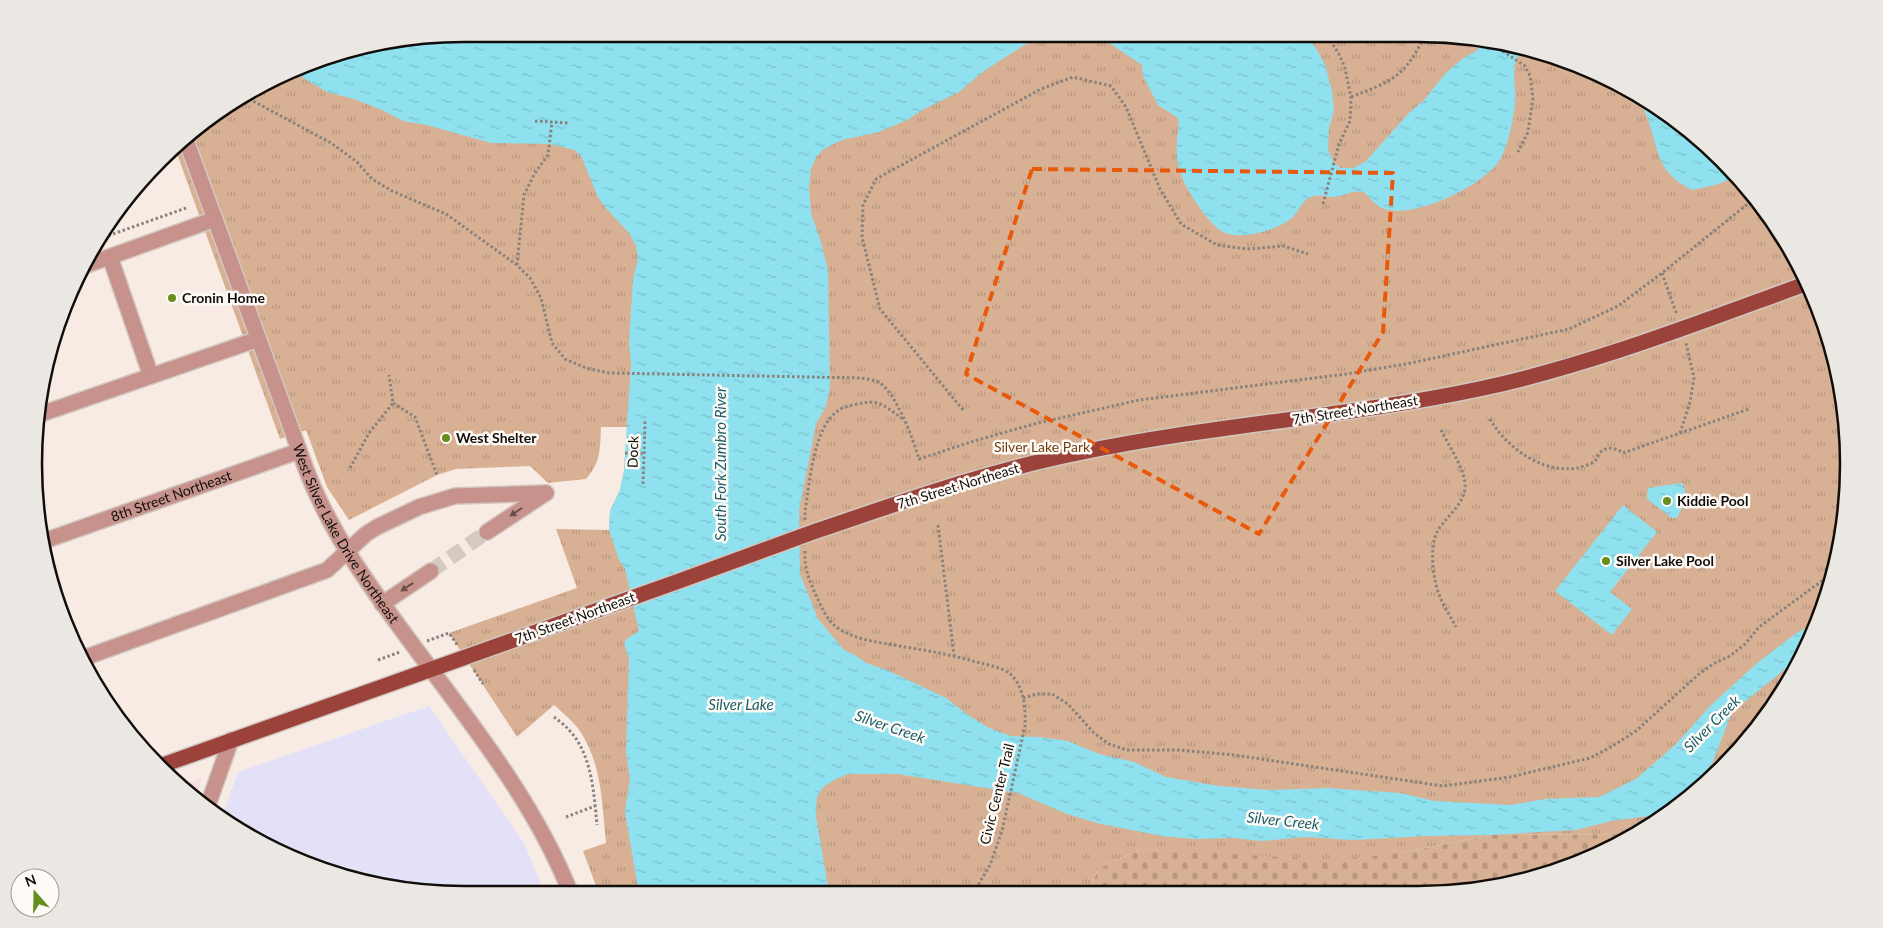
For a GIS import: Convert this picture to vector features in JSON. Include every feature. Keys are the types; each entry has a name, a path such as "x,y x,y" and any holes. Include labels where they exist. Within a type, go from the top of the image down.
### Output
{"main road":[{"name":"7th Street Northeast","path":"167,763 816,531 973,480 1078,453 1172,436 1326,416 1478,389 1530,377 1628,347 1800,286"}],"street":[{"name":"West Silver Lake Drive Northeast","path":"188,145 318,499 346,551 382,604 474,729 529,810 552,852 567,886"},
{"path":"94,263 215,219"},
{"path":"110,257 151,376"},
{"path":"46,412 258,339"},
{"name":"8th Street Northeast","path":"50,539 299,451"},
{"path":"89,656 327,570 346,551 377,527 419,507 455,496 546,493 487,532"},
{"path":"382,604 431,571"},
{"path":"210,800 232,740"}],"path":[{"path":"1323,204 1339,144 1350,120 1351,97 1345,68 1331,42"},
{"path":"1351,97 1384,84 1402,72 1414,58 1422,42"},
{"path":"1503,52 1525,66 1530,76 1533,98 1528,132 1518,152"},
{"path":"963,410 880,309 862,237 863,205 876,179 1041,89 1073,77 1110,86 1126,107 1160,189 1182,224 1217,245 1248,249 1284,246 1308,254"},
{"path":"252,100 331,143 357,162 372,179 392,191 446,214 517,265 530,278 542,298 552,343 565,359 586,368 609,372 861,378 878,382 888,390 910,432 920,459 999,434 1116,405 1172,395 1346,374 1406,364 1569,329 1618,306 1749,203"},
{"path":"535,121 568,123"},
{"path":"517,265 524,195 534,173 548,155 552,122"},
{"path":"111,235 186,208"},
{"path":"1662,273 1670,295"},
{"path":"1680,433 1690,402 1694,378 1690,361"},
{"path":"350,468 369,433 393,403 389,375"},
{"path":"851,405 878,402 903,420"},
{"path":"393,403 415,417 437,475"},
{"path":"1490,419 1503,439 1519,452 1541,464 1561,468 1576,468 1594,462 1602,450 1609,448 1623,452 1749,409"},
{"name":"Dock","path":"643,484 645,421"},
{"path":"1441,430 1459,466 1465,483 1463,499 1437,533 1433,554 1435,579 1440,596 1456,627"},
{"path":"625,453 644,454"},
{"path":"938,525 954,655"},
{"path":"870,641 954,655 1009,673 1018,685 1023,698 1037,694 1052,694 1068,704 1094,733 1109,744 1127,750 1178,750 1234,756 1443,786 1510,777 1590,758 1612,747 1636,731 1699,674 1713,664 1730,656 1745,644 1759,628 1824,579"},
{"name":"Civic Center Trail","path":"978,886 990,865 1002,831 1026,726 1026,711 1023,698"},
{"path":"554,717 569,730 586,761 592,781 598,825"},
{"path":"566,817 596,806"}],"highlighted area":[{"path":"1032,169 1393,173 1383,332 1259,534 966,374"}],"shaded area":[{"path":"429,706 524,843 542,886 436,885 382,877 329,863 278,842 253,829 224,810 238,772"},
{"path":"201,778 198,791 188,783"}],"green space":[{"name":"Silver Lake Park","path":"464,42 1419,42 1474,46 1528,57 1554,65 1605,86 1630,99 1676,130 1697,147 1736,186 1753,207 1784,253 1797,278 1818,329 1826,355 1837,409 1840,436 1840,492 1837,519 1826,573 1808,625 1784,675 1753,721 1717,762 1676,798 1620,834 1490,835 1400,853 1333,860 1142,849 1099,868 1091,886 596,886 583,851 606,843 602,798 596,768 585,740 577,727 554,705 517,737 449,633 577,588 556,529 609,530 610,511 620,490 624,471 627,427 601,427 597,461 586,479 548,483 530,466 456,469 437,475 349,520 327,487 306,430 280,439 177,155 207,130 253,99 278,86 329,65 355,57 409,46"},
{"path":"1620,834 1580,853 1528,871 1474,882 1447,885 1091,886 1099,868 1142,849 1212,852 1400,853 1490,835"}],"water":[{"name":"Silver Lake","path":"1029,42 984,71 959,92 924,109 907,120 879,132 842,140 824,149 816,157 811,169 809,187 811,213 828,270 830,387 826,406 816,424 799,510 800,574 818,619 844,650 866,663 887,670 946,698 989,728 1011,736 1068,741 1099,754 1134,762 1166,777 1219,786 1268,790 1327,788 1400,793 1435,801 1512,805 1545,799 1599,797 1636,779 1676,744 1711,705 1756,664 1795,634 1807,628 1789,666 1732,712 1712,764 1696,782 1649,816 1611,821 1576,830 1490,835 1353,840 1306,837 1262,841 1233,838 1194,839 1162,836 1101,824 1067,814 1018,793 897,774 848,774 823,787 817,797 816,816 828,886 638,886 625,812 630,779 626,753 629,659 624,643 639,631 625,569 619,560 609,530 610,511 620,490 624,471 631,363 629,343 633,280 638,259 636,246 629,233 604,206 597,195 582,158 575,150 550,144 491,143 427,125 403,121 354,99 327,92 300,76 355,57 409,46 436,43"},
{"path":"1108,42 1311,42 1325,65 1332,91 1334,110 1329,129 1328,149 1333,162 1341,168 1353,168 1365,162 1409,113 1424,100 1445,74 1462,59 1478,50 1479,47 1518,55 1514,69 1515,104 1510,130 1502,156 1482,178 1450,197 1414,209 1398,211 1382,208 1364,192 1334,197 1315,196 1306,200 1292,218 1277,227 1249,235 1231,234 1217,228 1191,195 1182,178 1177,161 1178,118 1158,105 1143,76 1142,65"},
{"path":"1643,107 1697,147 1730,180 1692,190 1680,183 1665,168 1661,161"},
{"name":"Kiddie Pool","path":"1682,483 1685,496 1677,518 1672,518 1647,499 1648,488"},
{"name":"Silver Lake Pool","path":"1623,505 1657,532 1610,592 1632,609 1612,635 1555,591"}],"tunnel":[{"path":"431,571 487,532"}],"place":[{"name":"Cronin Home","path":"172,298"},
{"name":"West Shelter","path":"446,438"},
{"name":"Kiddie Pool","path":"1667,501"},
{"name":"Silver Lake Pool","path":"1606,561"}],"water label":[{"name":"South Fork Zumbro River","path":"721,464"},
{"name":"Silver Creek","path":"1712,724"},
{"name":"Silver Creek","path":"890,727"},
{"name":"Silver Creek","path":"1283,821"}]}
